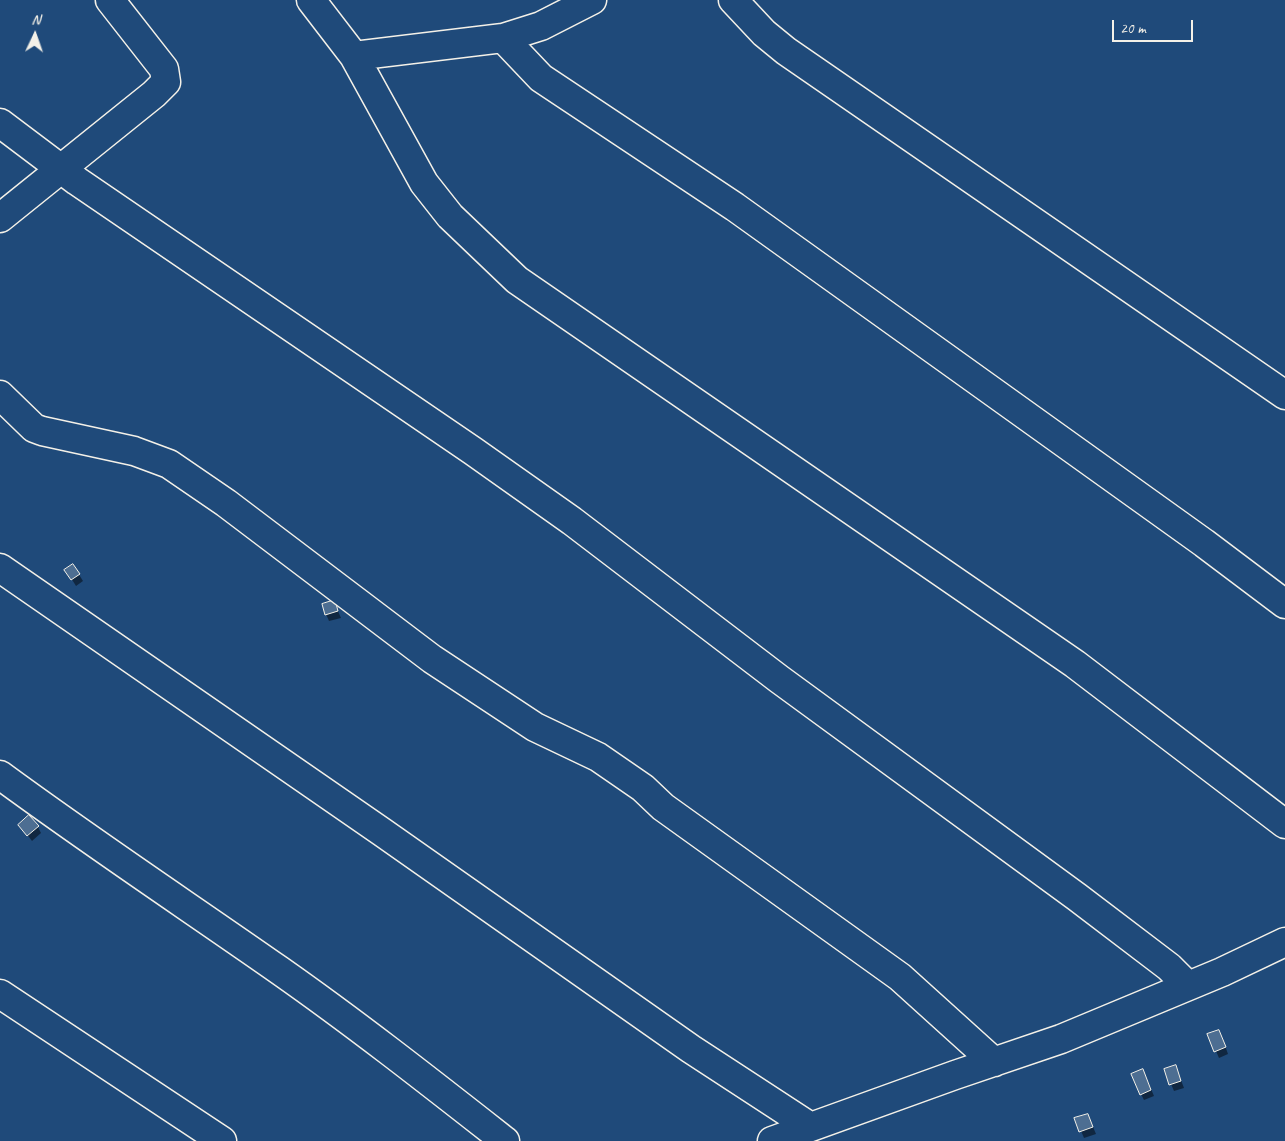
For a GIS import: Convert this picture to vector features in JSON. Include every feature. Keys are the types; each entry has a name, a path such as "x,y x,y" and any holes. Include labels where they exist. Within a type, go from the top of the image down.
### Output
{"street":[{"path":"0,218 154,94 166,82 164,69 110,0"},
{"path":"311,0 354,56 424,183 450,216 517,280 1075,664 1285,824"},
{"path":"354,56 503,38 541,26 592,0"},
{"path":"733,0 764,33 786,51 1285,395"},
{"path":"503,38 541,78 735,207 1204,542 1285,604"},
{"path":"0,123 60,168 572,521 780,679 1077,896 1169,967 1187,986"},
{"path":"0,395 34,428 42,432 152,456 177,470 226,503 432,659 535,727 598,757 643,788 662,807 900,977 994,1062"},
{"path":"0,568 382,832 691,1049 809,1126"},
{"path":"0,775 165,893 279,970 399,1058 505,1141"},
{"path":"772,1141 809,1126 846,1115 1061,1039 1222,972 1285,942"},
{"path":"0,994 222,1141"}],"building":[{"path":"73,564 80,574 71,580 64,570"},
{"path":"335,600 338,611 325,615 322,604"},
{"path":"29,815 39,826 27,836 18,825"},
{"path":"1219,1030 1226,1047 1214,1052 1207,1034"},
{"path":"1176,1065 1181,1081 1169,1085 1164,1069"},
{"path":"1143,1069 1151,1090 1140,1095 1131,1074"},
{"path":"1088,1114 1093,1127 1079,1132 1074,1118"}]}
